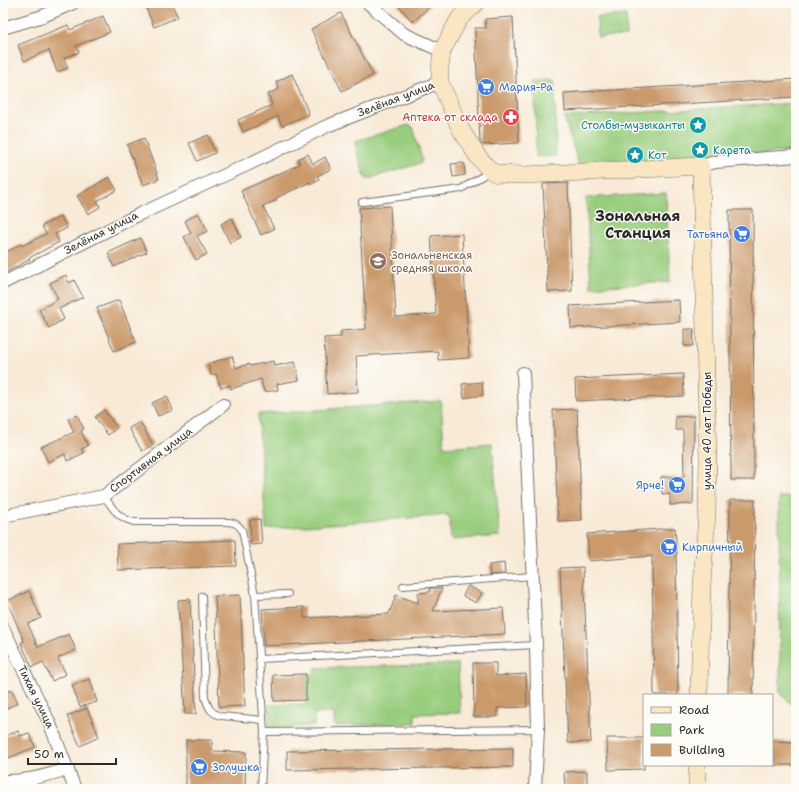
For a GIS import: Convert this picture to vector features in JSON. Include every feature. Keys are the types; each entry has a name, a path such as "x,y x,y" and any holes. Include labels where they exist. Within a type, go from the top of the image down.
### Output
{"street":[{"path":"3,28 43,16 73,3"},
{"path":"368,3 404,34 442,51"},
{"path":"440,82 442,51 459,19 476,3"},
{"name":"Зелёная улица","path":"3,283 140,214 327,126 440,82 460,128 478,157 490,170"},
{"path":"490,170 497,174 525,175 702,166 715,162 796,156"},
{"name":"улица 40 лет Победы","path":"699,694 708,460 702,166"},
{"path":"523,373 536,645 538,729 535,789"},
{"name":"Спортивная улица","path":"3,516 104,496 223,405"},
{"name":"Тихая улица","path":"3,628 50,724 75,789"},
{"path":"697,766 697,789"},
{"path":"3,781 38,778 68,769"}],"lane":[{"path":"362,202 461,189 490,170"},
{"path":"104,496 117,513 127,520 134,522 229,522 235,523 242,530 255,595 264,732 261,789"},
{"path":"403,586 532,576"},
{"path":"255,595 288,594"},
{"path":"202,596 205,697 209,710 221,716 263,720"},
{"path":"259,659 536,645"},
{"path":"264,732 538,729"}],"green space":[{"path":"626,15 627,36 598,37 597,17"},
{"path":"555,80 556,156 536,157 535,81"},
{"path":"796,103 796,151 579,166 564,117"},
{"path":"408,125 413,127 422,159 421,163 368,179 365,178 355,141"},
{"path":"666,193 670,282 591,287 586,198"},
{"path":"441,401 444,447 492,443 500,536 451,540 449,515 266,529 258,414"},
{"path":"779,497 796,497 796,709 780,693"},
{"path":"458,664 460,713 415,714 415,723 334,726 334,713 314,714 314,726 269,728 269,705 306,704 306,674 315,674 315,668"}],"building":[{"path":"144,3 171,3 178,17 154,27"},
{"path":"396,3 433,3 413,22"},
{"path":"341,13 373,75 342,91 311,29"},
{"path":"103,16 110,32 76,46 79,52 64,58 68,68 57,72 49,50 24,61 18,45 68,25 70,30"},
{"path":"513,17 519,143 482,145 480,142 475,28 486,28 485,19"},
{"path":"292,74 309,114 282,126 278,116 243,132 238,120 272,105 268,94 279,89 276,82"},
{"path":"796,79 796,97 565,111 564,93"},
{"path":"208,135 215,153 197,161 189,143"},
{"path":"144,138 159,179 143,185 127,145"},
{"path":"308,154 313,164 325,157 331,169 317,176 319,179 311,184 310,182 276,198 277,200 263,206 274,229 261,235 241,191 300,164 298,159"},
{"path":"464,163 465,175 453,177 451,164"},
{"path":"109,177 117,190 97,201 100,207 88,214 77,196"},
{"path":"568,183 572,291 548,292 543,184"},
{"name":"Зональненская средняя школа","path":"390,206 396,317 436,314 431,236 462,234 469,358 438,360 438,351 356,356 358,392 327,394 324,338 341,337 341,331 366,329 359,208"},
{"path":"729,210 753,210 754,480 731,480"},
{"path":"198,213 208,231 197,236 207,254 196,260 184,237 191,233 185,221"},
{"path":"61,216 67,228 55,234 59,242 3,274 3,254 21,244 22,246 46,234 42,226"},
{"path":"232,218 241,237 230,243 221,224"},
{"path":"140,238 147,252 114,267 108,253"},
{"path":"66,275 69,283 74,280 83,297 59,309 64,319 49,328 39,310 58,299 50,283"},
{"path":"119,300 136,342 114,351 97,308"},
{"path":"679,300 680,322 571,328 570,306"},
{"path":"684,329 694,329 693,346 684,346"},
{"path":"232,356 236,368 249,364 250,366 273,361 274,366 295,362 299,380 277,384 278,390 264,392 261,379 231,389 230,385 221,388 216,374 211,375 208,364"},
{"path":"683,374 684,396 576,401 575,379"},
{"path":"482,382 483,395 464,398 462,384"},
{"path":"167,396 173,410 158,416 152,403"},
{"path":"577,409 582,520 558,521 553,410"},
{"path":"104,410 117,428 108,435 95,417"},
{"path":"77,415 84,429 81,431 88,446 81,449 84,453 67,461 65,454 48,462 41,447 74,432 68,419"},
{"path":"694,416 693,504 670,505 670,494 662,494 661,477 684,477 683,430 676,430 675,417"},
{"path":"140,422 153,445 142,451 129,428"},
{"path":"730,500 755,500 753,694 728,694"},
{"path":"260,519 262,544 251,545 250,520"},
{"path":"675,528 677,554 678,694 654,694 652,556 589,561 587,534"},
{"path":"235,540 236,566 118,570 117,544"},
{"path":"504,563 505,574 490,575 489,565"},
{"path":"583,567 591,742 568,743 560,568"},
{"path":"468,586 482,593 476,603 463,596"},
{"path":"430,588 442,588 433,611 503,608 505,634 264,646 262,609 304,607 304,618 389,614 396,595 418,603 418,593 430,592"},
{"path":"29,591 41,618 28,624 38,647 69,634 76,650 58,658 66,674 52,681 43,662 32,667 21,643 24,641 7,601"},
{"path":"240,595 245,706 219,707 215,596"},
{"path":"190,599 196,714 185,714 178,600"},
{"path":"473,663 496,663 496,676 526,674 527,707 497,708 497,717 474,717"},
{"path":"306,674 306,700 274,701 273,675"},
{"path":"90,679 97,702 80,707 72,685"},
{"path":"12,690 18,703 3,710 3,693"},
{"path":"87,708 99,737 80,746 67,716"},
{"path":"18,731 20,736 29,733 35,747 6,759 3,752 3,737"},
{"path":"607,738 643,738 644,769 608,770"},
{"path":"186,740 212,740 212,751 246,752 245,788 186,788"},
{"path":"773,741 796,742 796,765 773,765"},
{"path":"513,748 513,767 287,770 287,751"},
{"path":"587,771 587,787 565,788 564,772"}],"place":[{"name":"Мария-Ра","path":"486,87"},
{"name":"Аптека от склада","path":"511,117"},
{"name":"Столбы-музыканты","path":"698,125"},
{"name":"Карета","path":"700,150"},
{"name":"Кот","path":"635,155"},
{"name":"Татьяна","path":"742,234"},
{"name":"Зональненская средняя школа","path":"378,261"},
{"name":"Ярче!","path":"677,485"},
{"name":"Кирпичный","path":"669,547"},
{"name":"Золушка","path":"199,767"}],"district":[{"name":"Зональная Станция","path":"638,224"}]}
